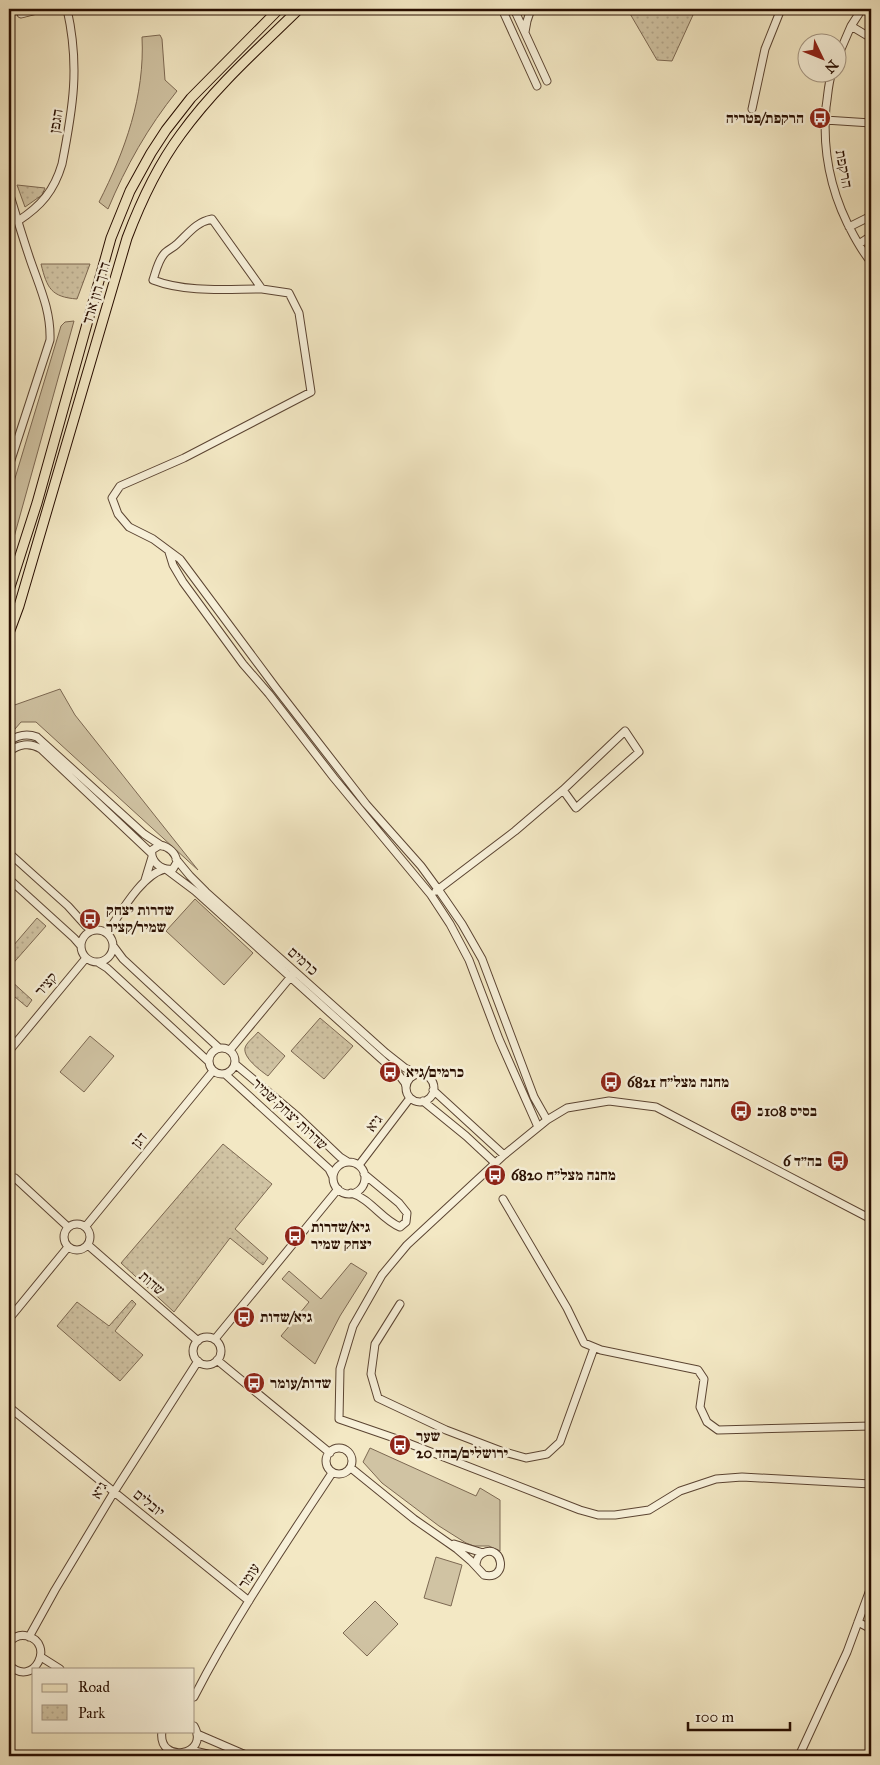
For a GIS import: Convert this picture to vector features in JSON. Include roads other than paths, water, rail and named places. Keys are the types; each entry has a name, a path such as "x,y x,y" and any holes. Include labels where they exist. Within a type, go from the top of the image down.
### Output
{"main road":[{"name":"דרך רון ארד","path":"9,590 37,503 112,238 130,191 166,130 191,98 280,9"},
{"name":"דרך רון ארד","path":"9,633 19,606 127,238 136,214 168,153 191,120 225,82 299,9"}],"street":[{"path":"21,14 41,9"},
{"name":"הגפן","path":"18,221 31,212 49,194 62,164 74,95 75,67 73,41 66,9"},
{"path":"536,86 504,10 515,9 548,81"},
{"path":"526,35 527,21 531,9"},
{"path":"752,109 765,49 781,9"},
{"path":"848,33 862,9"},
{"path":"851,26 871,38"},
{"name":"הרקפת","path":"830,82 825,120 825,149 830,177 838,204 849,227 871,262"},
{"path":"825,120 871,124"},
{"path":"9,192 30,261 49,312 50,340 11,451 9,466"},
{"path":"849,227 871,216"},
{"path":"262,289 212,218 203,220 164,254 153,280 163,284 197,288 262,289 289,293 299,313 311,392 184,458 120,486 112,498 118,514 130,527 180,559 276,688 366,804 421,866 438,889 462,924 482,959 534,1097 547,1120"},
{"path":"859,244 871,236"},
{"path":"169,551 182,582 243,664 269,694 334,778 431,894 469,960 498,1039 538,1127"},
{"path":"431,894 515,831 563,790 625,731 639,752 576,808 563,790"},
{"path":"9,741 18,736 37,737 144,834 171,850 176,859 174,867 152,874 142,884"},
{"path":"9,752 13,748 24,745 31,745 41,749 152,854 156,863 166,869"},
{"path":"107,933 142,884 150,868 155,847 162,846"},
{"path":"9,852 68,906 86,926 107,933 114,947 123,958 219,1048"},
{"name":"כרמים","path":"176,859 206,892 398,1075 405,1082 406,1087"},
{"name":"כרמים","path":"166,869 195,891 386,1054 405,1068 418,1074"},
{"path":"9,879 74,938 81,946 86,958 107,968 208,1061 213,1071 225,1074 231,1070 235,1064 235,1056 230,1050 219,1048 212,1051 208,1061"},
{"path":"81,946 86,935 94,930"},
{"path":"99,963 104,962 111,956 114,947"},
{"name":"קציר","path":"9,1051 86,958"},
{"path":"230,1050 293,975"},
{"name":"שדרות יצחק שמיר","path":"235,1064 348,1162"},
{"name":"דגן","path":"86,1226 213,1071"},
{"name":"שדרות יצחק שמיר","path":"225,1074 329,1169 333,1177"},
{"path":"433,1090 430,1097 423,1101 414,1101 410,1098 406,1087 409,1079 418,1074 430,1079 433,1090 504,1155"},
{"name":"גיא","path":"359,1165 410,1098"},
{"path":"423,1101 466,1136 494,1163"},
{"path":"871,1219 656,1107 609,1101 567,1108 547,1120 494,1163 407,1245 382,1275 352,1326 340,1369 339,1419 400,1440 580,1510 598,1515 616,1515 648,1510 680,1491 716,1479 742,1477 871,1484"},
{"path":"351,1193 365,1200 392,1224 400,1227 406,1222 407,1213 364,1174 359,1165 348,1162 340,1165 333,1177 335,1186 344,1193 355,1192 362,1187 364,1174"},
{"path":"15,1178 68,1227"},
{"path":"215,1339 338,1189"},
{"path":"503,1199 567,1308 584,1343 601,1350 698,1370 704,1379 700,1407 707,1422 718,1430 871,1426"},
{"path":"77,1223 86,1226 91,1235 88,1245 78,1250 68,1247 64,1237 68,1227 77,1223"},
{"name":"שדות","path":"88,1245 198,1341"},
{"path":"9,1318 68,1247"},
{"path":"400,1304 375,1344 370,1374 378,1398 446,1430 501,1452 526,1458 547,1454 560,1442 594,1348"},
{"path":"206,1337 215,1339 221,1349 220,1357 210,1364 198,1361 194,1349 198,1341 206,1337"},
{"path":"217,1360 330,1452"},
{"name":"גיא","path":"30,1637 55,1590 114,1492 198,1361"},
{"name":"יובלים","path":"9,1407 249,1601"},
{"path":"337,1448 349,1452 352,1460 350,1468 348,1472 340,1475 332,1473 326,1463 330,1452 337,1448"},
{"path":"350,1468 414,1520 446,1541 476,1566 480,1573 488,1576 495,1574 500,1568 501,1564 498,1556 491,1552 483,1553 446,1541"},
{"name":"עומר","path":"195,1695 214,1658 249,1601 332,1473"},
{"path":"476,1566 477,1558 483,1553"},
{"path":"799,1756 847,1652 871,1587"},
{"path":"858,1622 871,1629"},
{"path":"10,1639 21,1636 34,1639 40,1647 39,1667"},
{"path":"40,1657 58,1668"},
{"path":"9,1677 11,1667 22,1672 32,1669"},
{"path":"160,1732 164,1746 173,1753 182,1754 190,1750 196,1743 197,1734 195,1729"},
{"path":"197,1734 248,1756"},
{"path":"190,1750 216,1756"}],"place":[{"name":"הרקפת/פטריה","path":"820,118"},
{"name":"שדרות יצחק שמיר/קציר","path":"90,919"},
{"name":"כרמים/גיא","path":"390,1072"},
{"name":"מחנה מצל״ח 6821","path":"611,1082"},
{"name":"בסיס 108ב","path":"741,1111"},
{"name":"בה״ד 6","path":"838,1161"},
{"name":"מחנה מצל״ח 6820","path":"495,1175"},
{"name":"גיא/שדרות יצחק שמיר","path":"295,1236"},
{"name":"גיא/שדות","path":"244,1317"},
{"name":"שדות/עומר","path":"254,1383"},
{"name":"שער ירושלים/בהד 20","path":"400,1445"}]}
